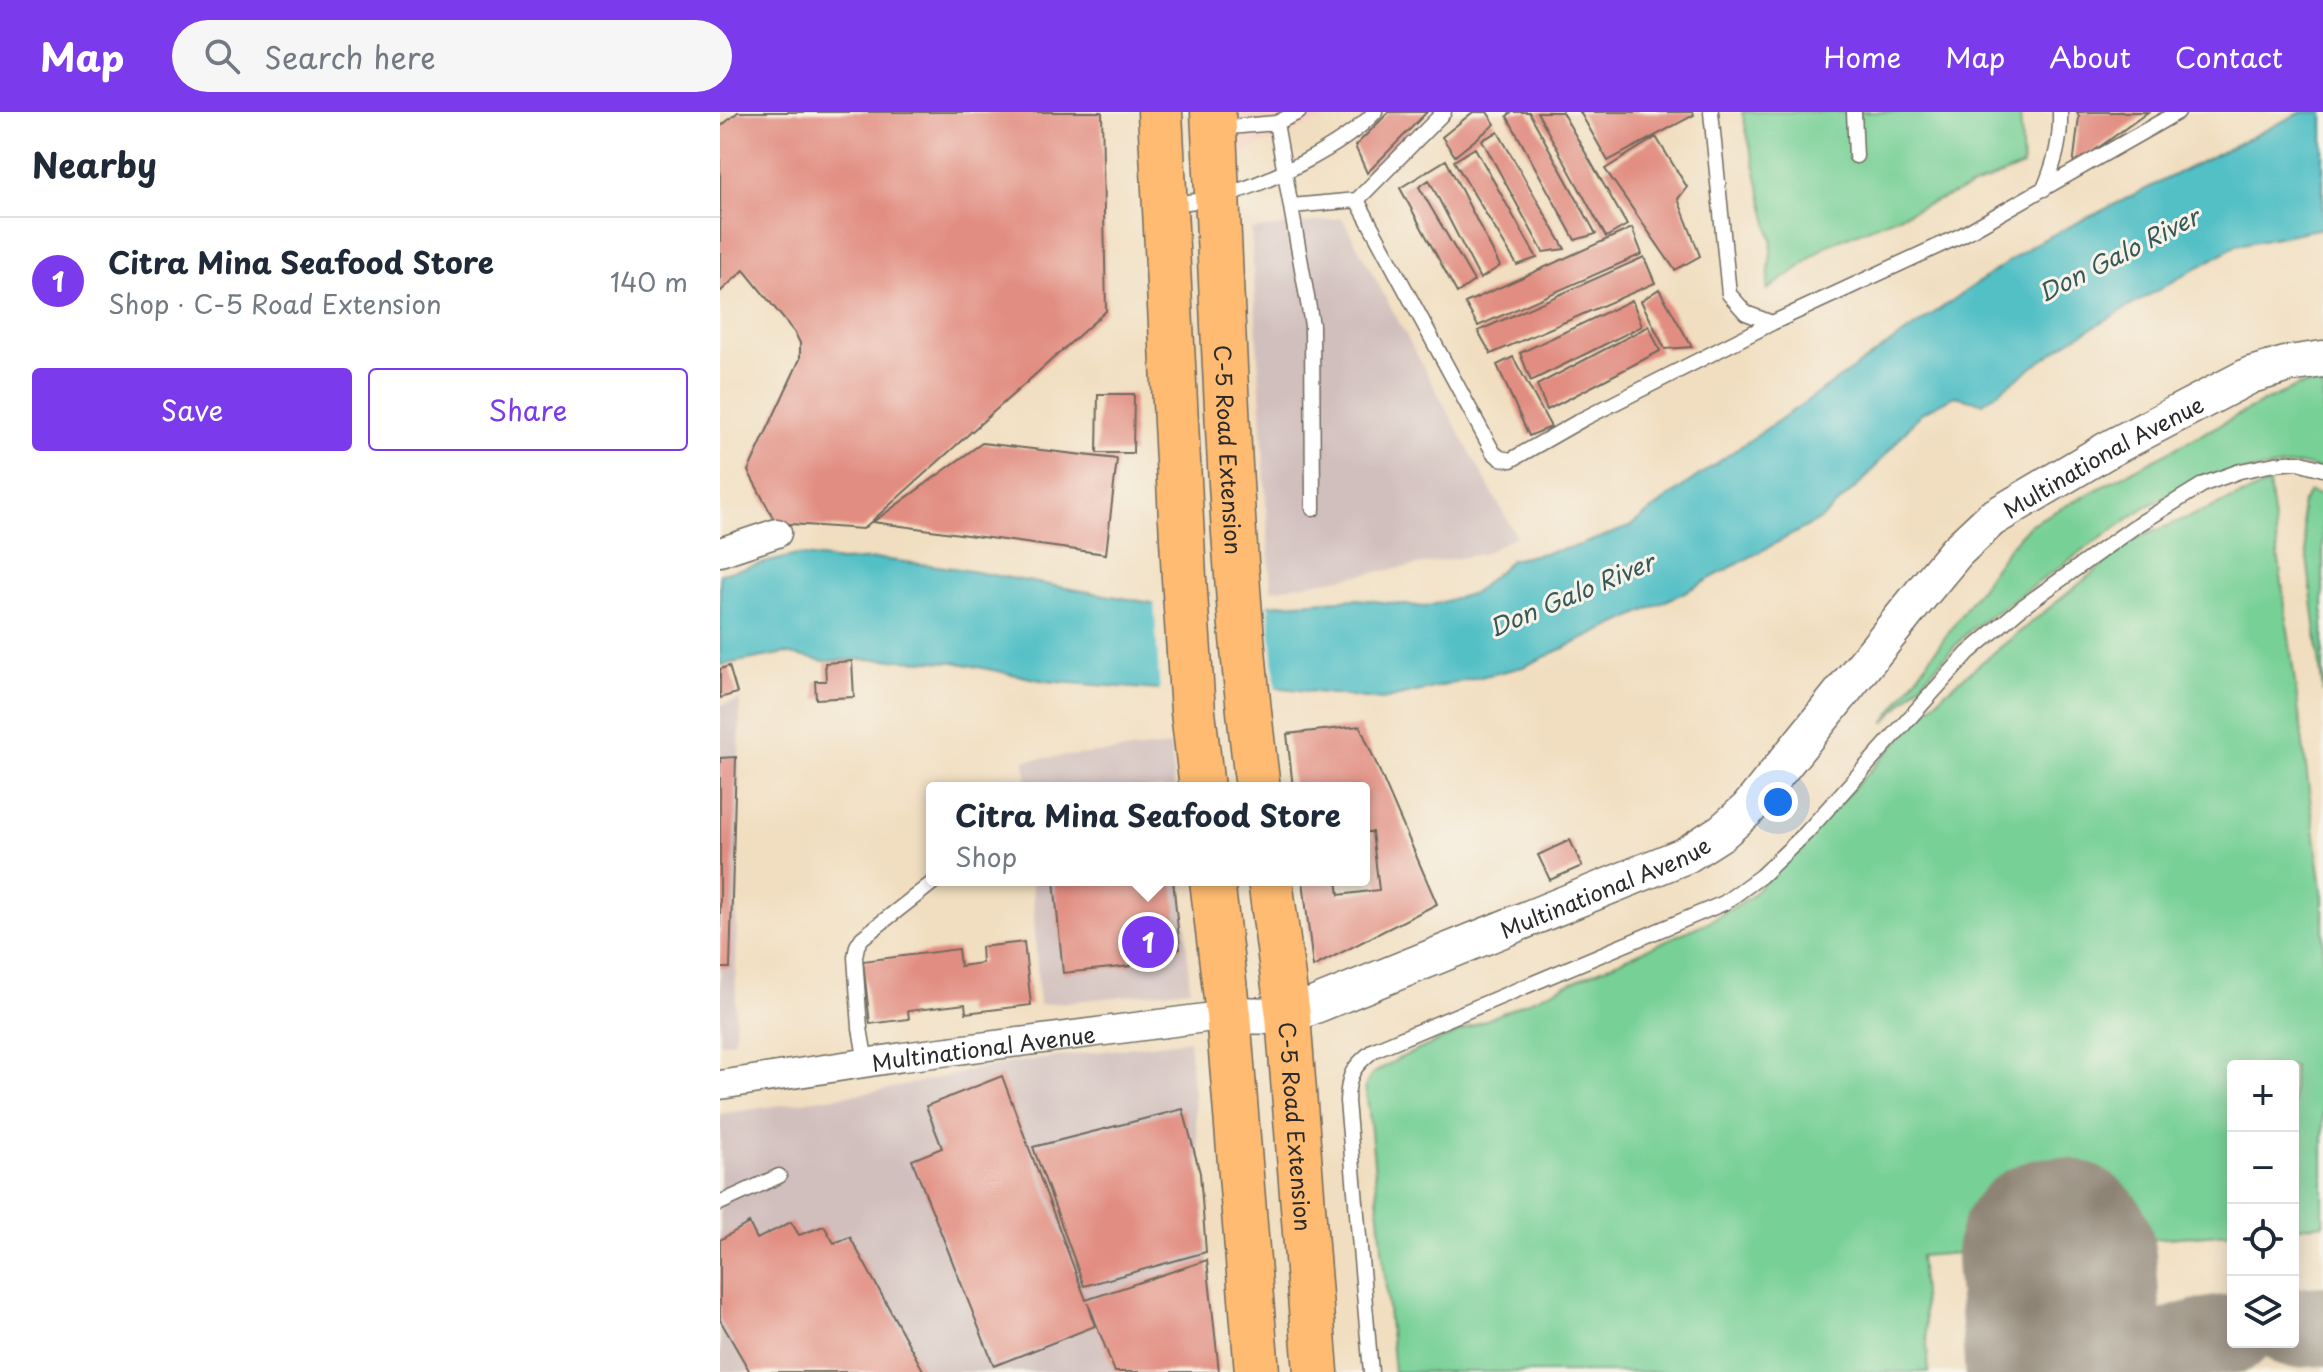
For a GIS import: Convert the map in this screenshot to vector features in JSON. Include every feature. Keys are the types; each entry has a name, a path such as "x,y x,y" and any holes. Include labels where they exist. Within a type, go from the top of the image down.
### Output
{"main road":[{"path":"1160,112 1184,578 1201,782"},
{"name":"C-5 Road Extension","path":"1214,120 1229,477 1248,710 1257,782"},
{"path":"1213,886 1228,1015 1257,1372"},
{"name":"C-5 Road Extension","path":"1271,886 1288,1016 1316,1372"}],"street":[{"name":"Multinational Avenue","path":"720,1085 1228,1015 1288,1016 1686,855 1722,832 1748,809 1956,552 1991,519 2109,449 2251,375 2289,364 2323,359"},
{"path":"720,552 777,533"}],"lane":[{"path":"1214,120 1276,123 1299,112"},
{"path":"1164,206 1218,197 1285,172 1341,141 1375,112"},
{"path":"1292,206 1357,200 1444,112"},
{"path":"1711,112 1729,294 1746,313 1772,323"},
{"path":"1854,112 1856,156"},
{"path":"2044,189 2056,162 2061,137 2060,112"},
{"path":"1357,200 1493,452 1500,458 1511,460 1583,419 1772,323 1962,235 2178,112"},
{"path":"1276,123 1312,325 1313,509"},
{"path":"1371,1372 1347,1101 1348,1083 1361,1060 1374,1050 1724,903 1761,876 1806,833 1968,653 2021,608 2134,527 2204,484 2240,471 2275,464 2298,462 2323,469"},
{"path":"866,1063 860,1028 855,957 857,946 862,938 928,886"},
{"path":"720,1203 779,1176"}],"shaded area":[{"path":"1234,112 1343,112 1234,156"},
{"path":"1342,218 1516,536 1483,554 1271,590 1251,230"},
{"path":"740,700 735,1041 720,1043 720,705"},
{"path":"1171,746 1174,782 1027,782 1025,760"},
{"path":"1032,886 1182,886 1190,989 1039,1005"},
{"path":"1189,1040 1218,1372 720,1372 720,1114 883,1090 1003,1064"}],"green space":[{"path":"1742,112 2020,112 2023,166 1825,246 1767,290 1772,241"},
{"path":"2323,382 2323,470 2300,464 2210,476 2145,507 1969,631 1884,723 2010,546 2031,524 2265,401 2298,386"},
{"path":"2269,484 2323,897 2323,1224 2299,1227 2299,1060 2227,1060 2227,1233 1920,1256 1929,1372 1394,1372 1365,1087 1371,1075 1398,1059 1710,921 1750,897 1945,692 2135,539"},
{"path":"2310,492 2323,496 2323,693 2301,505"}],"water":[{"name":"Don Galo River","path":"2302,112 2323,112 2323,228 2237,245 2069,341 1983,403 1955,396 1921,413 1864,480 1821,519 1685,592 1523,667 1382,700 1274,687 1159,690 1045,681 954,662 823,661 786,653 720,665 720,574 797,555 841,561 881,559 953,568 1191,610 1357,599 1425,607 1474,593 1511,560 1577,546 1629,527 2034,244"}],"pier":[{"path":"1154,599 1191,606 1268,601 1276,691 1160,694"}],"building":[{"path":"738,112 1102,112 1106,311 863,529 776,523 748,471 800,359 800,343 744,270 720,292 720,127"},
{"path":"1389,112 1427,112 1367,173 1355,146"},
{"path":"1473,112 1487,112 1495,124 1455,156 1442,137"},
{"path":"1512,112 1529,112 1596,234 1575,240 1507,116"},
{"path":"1537,112 1562,112 1627,225 1606,237"},
{"path":"1580,112 1692,112 1694,115 1608,161"},
{"path":"2077,112 2148,112 2073,166"},
{"path":"1498,132 1565,249 1543,252 1482,140"},
{"path":"1656,137 1687,187 1678,199 1700,256 1675,270 1605,169"},
{"path":"1475,148 1537,258 1517,265 1454,161"},
{"path":"1446,160 1500,266 1480,279 1429,180 1419,187 1474,281 1457,293 1400,188"},
{"path":"1632,228 1642,254 1478,326 1465,303"},
{"path":"1644,257 1655,283 1491,354 1478,331"},
{"path":"1659,289 1692,347 1665,349 1641,301"},
{"path":"1632,300 1642,326 1531,381 1520,353"},
{"path":"1649,326 1660,351 1547,410 1537,385"},
{"path":"1513,357 1551,427 1529,436 1497,365"},
{"path":"1098,394 1134,394 1133,453 1097,453"},
{"path":"982,443 1117,459 1106,554 873,522"},
{"path":"852,661 854,697 816,699 815,681 826,681 825,663"},
{"path":"729,666 737,693 720,698 720,669"},
{"path":"1360,726 1437,904 1313,967 1304,886 1338,886 1339,895 1379,890 1370,832 1370,782 1292,782 1287,734"},
{"path":"736,757 730,968 720,968 720,758"},
{"path":"1570,840 1582,866 1550,880 1538,855"},
{"path":"1055,886 1174,886 1180,949 1130,954 1131,966 1063,973"},
{"path":"1024,942 1031,1005 966,1013 965,1004 908,1011 909,1019 870,1024 863,961 958,949 960,966 982,963 981,947"},
{"path":"1002,1076 1086,1300 1207,1260 1219,1372 1115,1372 1088,1303 1095,1326 994,1366 912,1160 942,1148 926,1106"},
{"path":"1183,1109 1200,1173 1206,1252 1084,1286 1033,1147"},
{"path":"791,1222 799,1235 824,1226 834,1243 850,1237 924,1372 750,1372 720,1320 720,1240 749,1223 757,1239"}],"taxiway":[{"path":"2299,1328 2323,1326"},
{"path":"2134,1372 2156,1356 2180,1345 2227,1335"}],"runway":[{"path":"2056,1257 2065,1372"}],"place":[{"name":"Citra Mina Seafood Store","path":"1148,942"}]}
